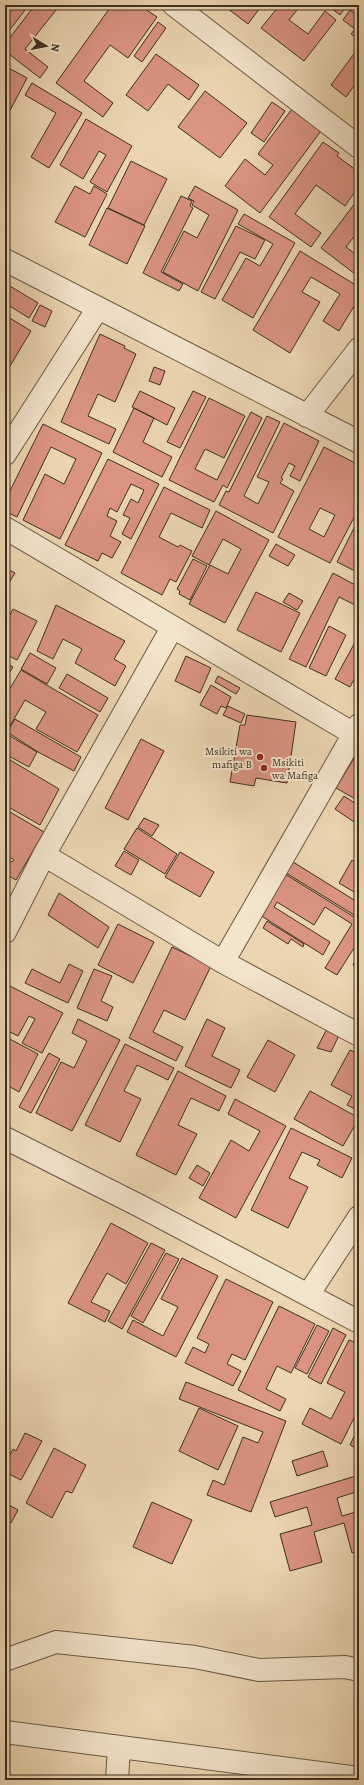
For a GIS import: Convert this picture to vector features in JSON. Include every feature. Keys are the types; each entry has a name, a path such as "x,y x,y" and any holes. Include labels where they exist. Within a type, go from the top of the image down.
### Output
{"street":[{"path":"174,5 359,146"},
{"path":"5,260 359,442"},
{"path":"5,454 98,308"},
{"path":"307,416 359,349"},
{"path":"5,528 172,628 356,730 223,962"},
{"path":"5,932 44,855 172,628"},
{"path":"44,855 223,962 359,1035"},
{"path":"5,1138 140,1206 359,1322"},
{"path":"308,1295 359,1217"},
{"path":"11,1652 56,1642 195,1657 259,1670 345,1667 359,1670"},
{"path":"5,1732 359,1778"},
{"path":"117,1780 119,1747"}],"building":[{"path":"7,5 29,5 5,36 5,17 10,11 5,7"},
{"path":"35,5 60,5 25,49 48,67 40,78 5,51 5,44"},
{"path":"112,5 139,5 157,17 128,58 110,45 84,81 113,103 103,117 56,83"},
{"path":"223,5 262,5 248,24"},
{"path":"280,5 301,5 289,20 308,34 325,11 336,20 304,61 261,28"},
{"path":"327,5 347,5 340,15"},
{"path":"350,10 359,17 359,40 351,34 355,29 343,20"},
{"path":"158,22 166,28 142,62 134,56"},
{"path":"359,47 359,79 346,97 331,85"},
{"path":"156,54 199,85 189,100 168,84 148,111 126,95"},
{"path":"5,66 27,78 5,120"},
{"path":"32,83 82,113 49,168 31,157 56,113 25,95"},
{"path":"205,91 247,123 220,158 178,127"},
{"path":"359,97 359,108 354,104"},
{"path":"272,102 285,111 264,142 251,133"},
{"path":"292,109 321,131 260,213 225,186 245,159 265,175 273,165 258,154"},
{"path":"86,119 132,146 107,192 90,182 106,155 99,151 83,179 60,165"},
{"path":"323,142 339,153 337,156 356,170 359,168 359,186 345,206 316,185 295,214 321,233 311,247 269,217"},
{"path":"131,161 167,179 144,225 108,208"},
{"path":"75,186 90,194 94,186 107,194 85,237 55,222"},
{"path":"195,186 238,210 198,291 163,272 184,231 197,238 209,215 192,205 194,201 188,198"},
{"path":"181,196 192,201 190,206 193,208 161,272 183,284 179,291 143,273"},
{"path":"359,198 359,230 346,247 359,257 359,277 321,248"},
{"path":"107,208 145,226 127,264 89,245"},
{"path":"244,214 295,243 253,318 222,300 246,258 260,266 273,244 238,224"},
{"path":"236,226 265,240 255,259 240,252 215,299 201,292"},
{"path":"300,251 359,287 359,298 339,331 323,321 340,294 311,277 302,292 320,302 290,353 253,330"},
{"path":"5,283 38,303 29,318 5,303"},
{"path":"40,305 52,311 45,327 32,321"},
{"path":"5,315 31,331 10,366 5,363"},
{"path":"100,334 125,346 124,348 136,354 115,402 98,394 88,416 116,429 109,444 61,422"},
{"path":"154,367 165,371 160,385 149,381"},
{"path":"140,391 175,408 167,425 132,407"},
{"path":"193,391 206,397 180,448 167,442"},
{"path":"209,398 245,416 224,458 205,449 195,469 217,480 251,412 262,418 227,488 223,485 214,502 169,480"},
{"path":"134,408 154,418 143,442 172,457 162,477 113,452"},
{"path":"267,416 280,422 244,496 258,504 269,482 257,477 284,423 319,441 300,481 290,476 295,466 289,463 281,478 283,479 280,483 294,491 273,533 219,505 226,491 229,492"},
{"path":"43,424 102,453 60,539 23,520 45,474 64,484 76,459 51,447 17,517 5,511 5,501"},
{"path":"324,447 359,465 359,508 330,563 278,537","holes":["320,508 335,515 324,537 309,529"]},
{"path":"108,459 159,484 131,539 122,534 130,518 123,515 131,499 138,503 144,490 131,484 117,512 110,508 107,516 117,521 110,536 121,542 112,558 102,553 98,561 65,545"},
{"path":"164,487 210,510 202,528 171,513 159,537 178,547 180,545 192,551 176,582 170,579 162,595 121,573"},
{"path":"216,511 269,540 225,623 189,604 210,565 228,574 241,549 223,539 209,565 192,556"},
{"path":"359,518 359,573 337,562"},
{"path":"276,544 295,555 288,566 269,556"},
{"path":"193,559 207,566 190,600 179,594 180,591 177,589"},
{"path":"5,568 15,573 7,586 5,585"},
{"path":"333,573 359,587 359,607 339,597 306,667 289,659"},
{"path":"256,592 300,613 281,652 237,630"},
{"path":"289,593 303,601 297,610 283,602"},
{"path":"56,605 125,641 114,659 126,666 115,686 75,663 82,649 63,639 53,659 37,651"},
{"path":"13,609 37,621 17,660 5,654 5,625"},
{"path":"329,626 346,635 326,676 309,668"},
{"path":"359,635 359,670 350,687 335,679"},
{"path":"30,653 56,668 47,684 21,669"},
{"path":"186,656 211,668 200,693 175,681"},
{"path":"5,662 13,667 5,680"},
{"path":"21,670 98,715 77,752 36,729 46,712 25,700 6,733 5,732 5,697"},
{"path":"67,674 108,698 100,712 59,688"},
{"path":"218,676 240,688 236,694 215,682"},
{"path":"211,685 231,697 226,708 221,706 217,714 200,705"},
{"path":"228,706 245,714 241,723 223,715"},
{"path":"247,715 296,722 287,783 256,778 254,786 230,782 240,725 245,725"},
{"path":"15,719 81,757 74,771 38,752 7,732"},
{"path":"5,733 37,752 29,767 5,754"},
{"path":"141,739 164,751 128,820 105,808"},
{"path":"356,755 359,757 359,801 336,788"},
{"path":"5,757 59,789 40,825 5,805"},
{"path":"344,796 359,806 359,821 357,824 335,809"},
{"path":"5,809 44,832 16,880 5,874 5,858 12,862 14,860 5,854"},
{"path":"144,818 159,825 152,836 138,827"},
{"path":"137,828 177,854 165,874 124,849"},
{"path":"124,851 139,860 131,875 115,866"},
{"path":"180,852 214,872 200,897 165,877"},
{"path":"352,860 359,865 359,895 339,883"},
{"path":"293,862 359,903 359,918 286,873"},
{"path":"285,874 359,920 359,940 337,975 325,968 352,924 325,907 314,925 277,902 274,907 330,942 323,955 260,915"},
{"path":"59,893 109,927 98,948 48,915"},
{"path":"267,921 304,944 303,947 291,939 288,944 263,928"},
{"path":"118,924 154,942 133,983 98,965"},
{"path":"172,947 211,966 185,1020 164,1010 153,1032 183,1047 176,1061 129,1038"},
{"path":"359,955 359,968 353,965"},
{"path":"69,964 83,971 68,1003 25,983 32,969 60,983"},
{"path":"94,969 112,976 101,1001 113,1007 107,1021 77,1008"},
{"path":"6,984 63,1013 42,1053 22,1043 35,1019 29,1016 18,1036 6,1030 5,1033"},
{"path":"78,1019 120,1040 72,1131 36,1113 61,1062 74,1068 87,1041 72,1033"},
{"path":"207,1019 225,1028 212,1056 240,1070 231,1088 185,1066"},
{"path":"330,1023 342,1029 331,1052 317,1048"},
{"path":"6,1037 38,1054 19,1092 5,1084"},
{"path":"268,1040 295,1055 275,1092 247,1077"},
{"path":"125,1044 174,1068 168,1080 137,1065 124,1091 141,1099 120,1142 85,1125"},
{"path":"350,1050 359,1054 359,1111 347,1105 352,1096 331,1085"},
{"path":"49,1053 60,1059 31,1113 19,1107"},
{"path":"178,1071 226,1096 219,1111 191,1098 178,1125 197,1134 176,1175 136,1155"},
{"path":"310,1091 359,1118 343,1146 294,1119"},
{"path":"235,1099 286,1126 236,1218 199,1198 231,1140 249,1151 260,1131 228,1114"},
{"path":"291,1128 352,1158 342,1178 317,1165 320,1160 302,1152 289,1178 308,1187 288,1228 251,1210"},
{"path":"197,1165 210,1173 203,1186 189,1178"},
{"path":"111,1223 148,1243 126,1284 107,1273 91,1302 110,1311 105,1322 68,1303"},
{"path":"151,1243 165,1250 122,1329 108,1321"},
{"path":"166,1253 179,1259 143,1323 131,1316"},
{"path":"182,1258 218,1276 176,1357 127,1332 133,1320 163,1336 178,1307 161,1299"},
{"path":"226,1279 273,1302 245,1360 232,1354 227,1364 241,1371 233,1386 185,1363 193,1347 205,1353 209,1344 197,1338"},
{"path":"279,1306 315,1324 291,1373 277,1366 266,1389 286,1399 280,1411 238,1390"},
{"path":"317,1325 329,1331 307,1374 295,1368"},
{"path":"333,1328 346,1335 321,1384 308,1377"},
{"path":"358,1337 359,1408 341,1444 302,1424 310,1408 331,1419 345,1392 327,1383 349,1340 354,1342"},
{"path":"186,1382 286,1421 251,1512 207,1495 213,1480 224,1485 243,1437 258,1443 263,1432 179,1399"},
{"path":"199,1408 238,1426 218,1470 179,1451"},
{"path":"359,1426 359,1450 350,1445"},
{"path":"25,1433 42,1441 21,1480 5,1472 5,1465 13,1449 16,1451"},
{"path":"54,1448 86,1465 72,1493 66,1491 52,1518 26,1503"},
{"path":"323,1451 328,1466 297,1476 292,1461"},
{"path":"359,1475 359,1491 337,1498 342,1516 359,1511 359,1551 352,1553 344,1523 314,1532 322,1562 290,1571 280,1534 312,1525 307,1507 275,1517 270,1502"},
{"path":"152,1502 192,1520 172,1564 133,1547"},
{"path":"5,1503 18,1510 11,1523 5,1519"}],"place":[{"name":"Msikiti wa mafiga B","path":"260,757"},
{"name":"Msikiti wa Mafiga","path":"264,768"}]}
